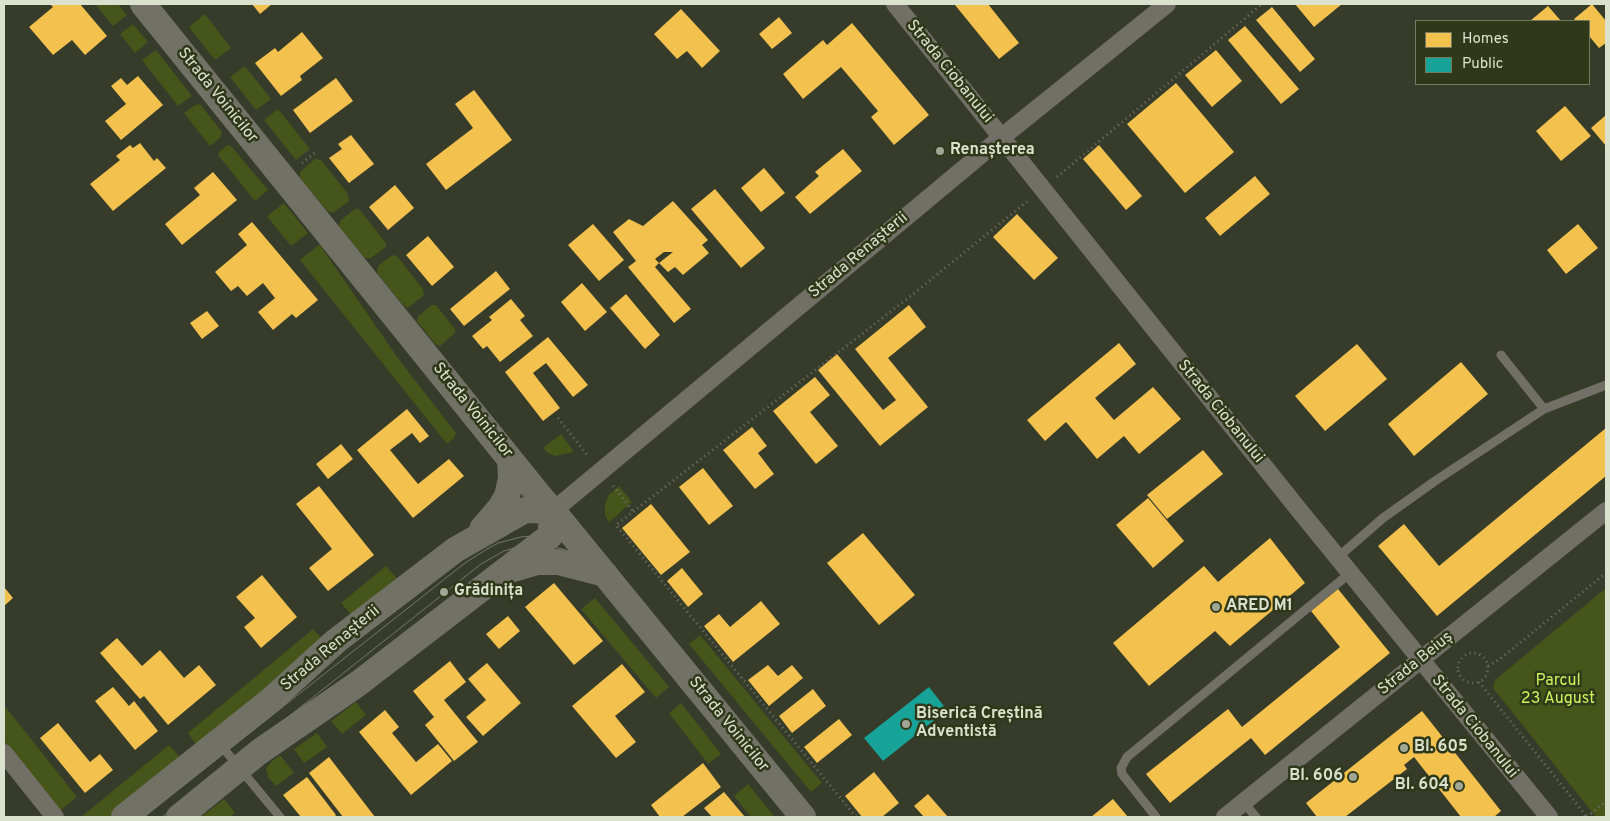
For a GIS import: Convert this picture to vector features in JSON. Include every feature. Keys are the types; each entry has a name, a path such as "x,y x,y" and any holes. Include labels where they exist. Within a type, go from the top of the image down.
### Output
{"street":[{"name":"Strada Voinicilor","path":"143,4 510,459 803,817"},
{"name":"Strada Ciobanului","path":"895,4 1337,558 1549,817"},
{"name":"Strada Renașterii","path":"124,817 270,700 336,641 455,550 525,510 553,510 1002,137 1167,4"},
{"path":"473,539 508,496 511,479 510,459"},
{"path":"179,817 260,752 359,683 550,536 553,510"},
{"name":"Strada Beiuș","path":"1225,817 1606,512"},
{"path":"496,576 525,564 547,561 568,564 605,574"},
{"path":"4,753 56,817"}],"lane":[{"path":"1501,355 1544,409"},
{"path":"1337,558 1382,518 1544,409 1606,385"},
{"path":"1156,817 1125,780 1121,768 1123,762 1142,744 1350,573"},
{"path":"217,741 280,817"},
{"path":"1244,803 1256,817"}],"path":[{"path":"856,817 616,525 912,295 1042,189 1262,4"},
{"path":"295,168 317,151"},
{"path":"1488,666 1500,659 1606,573"},
{"path":"1473,652 1481,655 1488,666 1487,675 1479,682 1468,682 1461,678 1457,670 1459,661 1465,655 1473,652"},
{"path":"1479,682 1587,817 1606,800"}],"green space":[{"path":"95,4 118,4 127,15 113,26"},
{"path":"205,14 231,48 215,60 189,27"},
{"path":"133,24 148,42 135,53 120,34"},
{"path":"156,50 192,96 178,106 142,60"},
{"path":"245,66 271,99 256,110 230,77"},
{"path":"200,104 222,132 220,138 210,146 184,113 195,105"},
{"path":"278,109 310,149 296,160 264,120"},
{"path":"228,145 231,146 268,190 255,201 218,155"},
{"path":"315,159 321,160 348,194 349,201 333,213 327,211 300,178 300,172"},
{"path":"284,203 308,233 291,246 267,216"},
{"path":"355,209 359,209 386,243 386,247 371,258 365,258 338,226 341,220"},
{"path":"320,245 400,361 456,433 454,438 447,444 300,260"},
{"path":"392,255 397,256 423,289 424,295 408,308 403,305 377,273 378,266"},
{"path":"432,305 436,305 455,329 455,333 440,346 435,344 417,321 418,316"},
{"path":"561,434 574,452 555,456 548,453 543,448"},
{"path":"619,486 632,502 609,522 605,515 605,504 609,495"},
{"path":"386,566 400,582 355,619 341,603"},
{"name":"Parcul 23 August","path":"1606,588 1606,817 1596,817 1493,688 1495,680"},
{"path":"595,598 669,687 656,698 581,609"},
{"path":"313,629 326,644 197,746 188,733"},
{"path":"700,635 822,783 811,792 689,644"},
{"path":"356,702 366,715 342,734 331,721"},
{"path":"681,703 721,754 708,764 669,713"},
{"path":"4,705 77,797 60,811 4,741"},
{"path":"317,733 327,747 304,763 294,749"},
{"path":"169,745 181,758 109,817 81,817"},
{"path":"280,755 294,773 276,786 268,777 266,768"},
{"path":"748,784 773,817 751,817 734,796"},
{"path":"224,799 235,813 230,817 201,817"}],"building: Homes":[{"path":"50,4 80,4 107,36 85,55 72,40 53,55 29,27 53,7"},
{"path":"252,4 272,4 260,14"},
{"path":"956,4 988,4 1019,43 999,59"},
{"path":"1295,4 1342,4 1314,27"},
{"path":"1592,4 1606,21 1606,43 1599,48 1590,37 1590,20 1574,19"},
{"path":"1548,6 1560,20 1531,20"},
{"path":"1272,7 1315,59 1300,72 1256,20"},
{"path":"681,9 720,51 702,68 687,51 677,59 654,34"},
{"path":"779,17 792,33 772,49 759,34"},
{"path":"852,23 929,115 894,145 871,117 878,111 841,67 803,99 783,74 823,40 827,45"},
{"path":"1245,26 1299,89 1281,104 1228,40"},
{"path":"302,32 323,58 300,76 302,80 281,96 255,63 275,48 278,52"},
{"path":"1216,50 1242,81 1212,107 1185,75"},
{"path":"138,76 163,105 121,140 105,121 126,104 111,86 121,78 127,85"},
{"path":"336,78 353,101 310,133 293,110"},
{"path":"1176,83 1234,152 1185,193 1127,124"},
{"path":"474,90 512,140 446,190 426,164 473,128 455,104"},
{"path":"1565,106 1591,136 1561,161 1536,131"},
{"path":"1606,115 1606,146 1591,128"},
{"path":"351,135 374,164 349,183 329,158 342,149 338,144"},
{"path":"140,143 154,161 157,158 166,168 113,211 90,184 120,160 116,156 130,145 133,148"},
{"path":"1099,145 1142,196 1126,210 1083,159"},
{"path":"843,149 862,171 810,214 795,197 819,176 815,172"},
{"path":"764,168 785,193 761,212 741,188"},
{"path":"213,172 237,200 182,245 165,224 200,195 194,188"},
{"path":"1255,176 1270,194 1220,236 1205,218"},
{"path":"395,185 414,208 388,230 369,207"},
{"path":"715,189 765,248 741,268 691,209"},
{"path":"673,201 708,240 702,245 709,253 683,275 675,267 668,272 659,263 655,267 691,309 674,323 628,267 636,261 613,232 629,219 643,226","holes":["664,252 673,252 659,263 655,259"]},
{"path":"1017,214 1058,258 1034,280 993,237"},
{"path":"252,222 318,300 296,318 292,314 273,330 258,312 275,298 263,283 247,296 238,286 231,291 215,272 247,245 238,234"},
{"path":"593,224 624,260 599,281 568,245"},
{"path":"1578,224 1598,248 1566,274 1547,250"},
{"path":"428,236 454,267 432,286 406,255"},
{"path":"496,271 510,289 464,326 450,309"},
{"path":"582,283 607,312 585,331 561,302"},
{"path":"626,294 660,335 645,349 610,308"},
{"path":"511,299 525,316 520,320 533,336 500,362 487,346 483,349 472,336 492,320 489,317"},
{"path":"909,305 926,327 888,358 928,407 880,446 818,370 837,354 883,410 896,400 855,349"},
{"path":"207,311 219,326 202,339 190,323"},
{"path":"548,337 588,385 573,397 546,363 533,373 560,408 543,421 505,372"},
{"path":"1119,343 1136,364 1095,398 1114,420 1153,387 1181,419 1139,454 1124,436 1097,459 1066,422 1045,441 1027,420"},
{"path":"1357,344 1387,379 1325,431 1295,396"},
{"path":"1461,362 1488,394 1414,456 1388,424"},
{"path":"815,377 830,395 810,412 838,446 816,464 773,411"},
{"path":"407,409 429,436 420,443 412,433 390,450 418,484 449,459 464,476 413,518 357,450"},
{"path":"752,427 767,446 758,453 774,474 755,489 723,450"},
{"path":"1606,428 1606,476 1437,616 1378,546 1404,524 1439,566"},
{"path":"341,444 353,459 328,479 316,464"},
{"path":"1203,450 1223,474 1167,519 1147,495"},
{"path":"703,468 733,506 709,525 679,487"},
{"path":"319,486 374,555 328,591 309,568 332,549 296,504"},
{"path":"1148,498 1184,541 1153,568 1116,525"},
{"path":"651,504 690,552 661,575 622,528"},
{"path":"863,533 915,595 879,625 827,563"},
{"name":"ARED M1","path":"1270,538 1305,583 1230,646 1215,631 1149,686 1113,643 1204,566 1218,582"},
{"path":"682,568 703,594 688,607 667,581"},
{"path":"262,575 297,617 261,648 244,627 255,618 236,597"},
{"path":"554,583 603,641 574,665 525,607"},
{"path":"4,587 13,598 4,606"},
{"path":"1338,589 1390,653 1265,755 1251,738 1170,803 1146,774 1228,709 1242,727 1340,647 1311,611"},
{"path":"761,601 780,624 733,662 704,626 719,614 730,627"},
{"path":"508,616 520,631 499,649 486,634"},
{"path":"117,638 142,666 160,650 184,678 199,665 216,685 168,725 144,696 140,699 100,653"},
{"path":"450,661 466,682 444,700 478,742 454,761 425,725 434,717 413,691"},
{"path":"487,663 521,703 483,736 466,717 486,700 468,679"},
{"path":"622,664 645,692 615,716 636,742 616,758 572,706"},
{"path":"768,665 778,676 792,665 803,678 769,706 748,680"},
{"path":"113,687 129,706 134,701 158,731 135,750 95,701"},
{"path":"813,689 826,706 792,733 779,716"},
{"path":"385,710 399,727 392,733 416,762 438,744 452,761 411,795 359,732"},
{"path":"1422,711 1501,811 1494,817 1461,817 1414,757 1404,765 1407,769 1345,817 1317,817 1306,803"},
{"path":"839,719 852,735 817,763 804,747"},
{"path":"58,723 90,762 100,754 113,770 85,793 40,738"},
{"path":"329,757 375,817 343,817 309,773"},
{"path":"703,763 721,787 682,817 660,817 651,805"},
{"path":"874,772 899,803 882,817 862,817 845,796"},
{"path":"307,777 336,815 334,817 301,817 283,795"},
{"path":"724,792 745,817 712,817 704,808"},
{"path":"928,794 948,817 924,817 914,806"},
{"path":"1113,799 1128,817 1091,817"}],"building: Public":[{"name":"Biserică Creștină Adventistă","path":"929,687 947,710 883,761 864,738"}],"tram line":[{"path":"143,817 465,563 498,543 533,536 560,537 580,545 602,558 615,570 812,817"},
{"path":"162,817 481,564 504,551 518,547 538,545 548,545 569,551 577,555 596,571 796,817"}],"place":[{"name":"Renașterea","path":"940,151"},
{"name":"Grădinița","path":"444,592"},
{"name":"ARED M1","path":"1216,607"},
{"name":"Biserică Creștină Adventistă","path":"906,724"},
{"name":"Bl. 605","path":"1404,748"},
{"name":"Bl. 606","path":"1353,777"},
{"name":"Bl. 604","path":"1459,786"}]}
